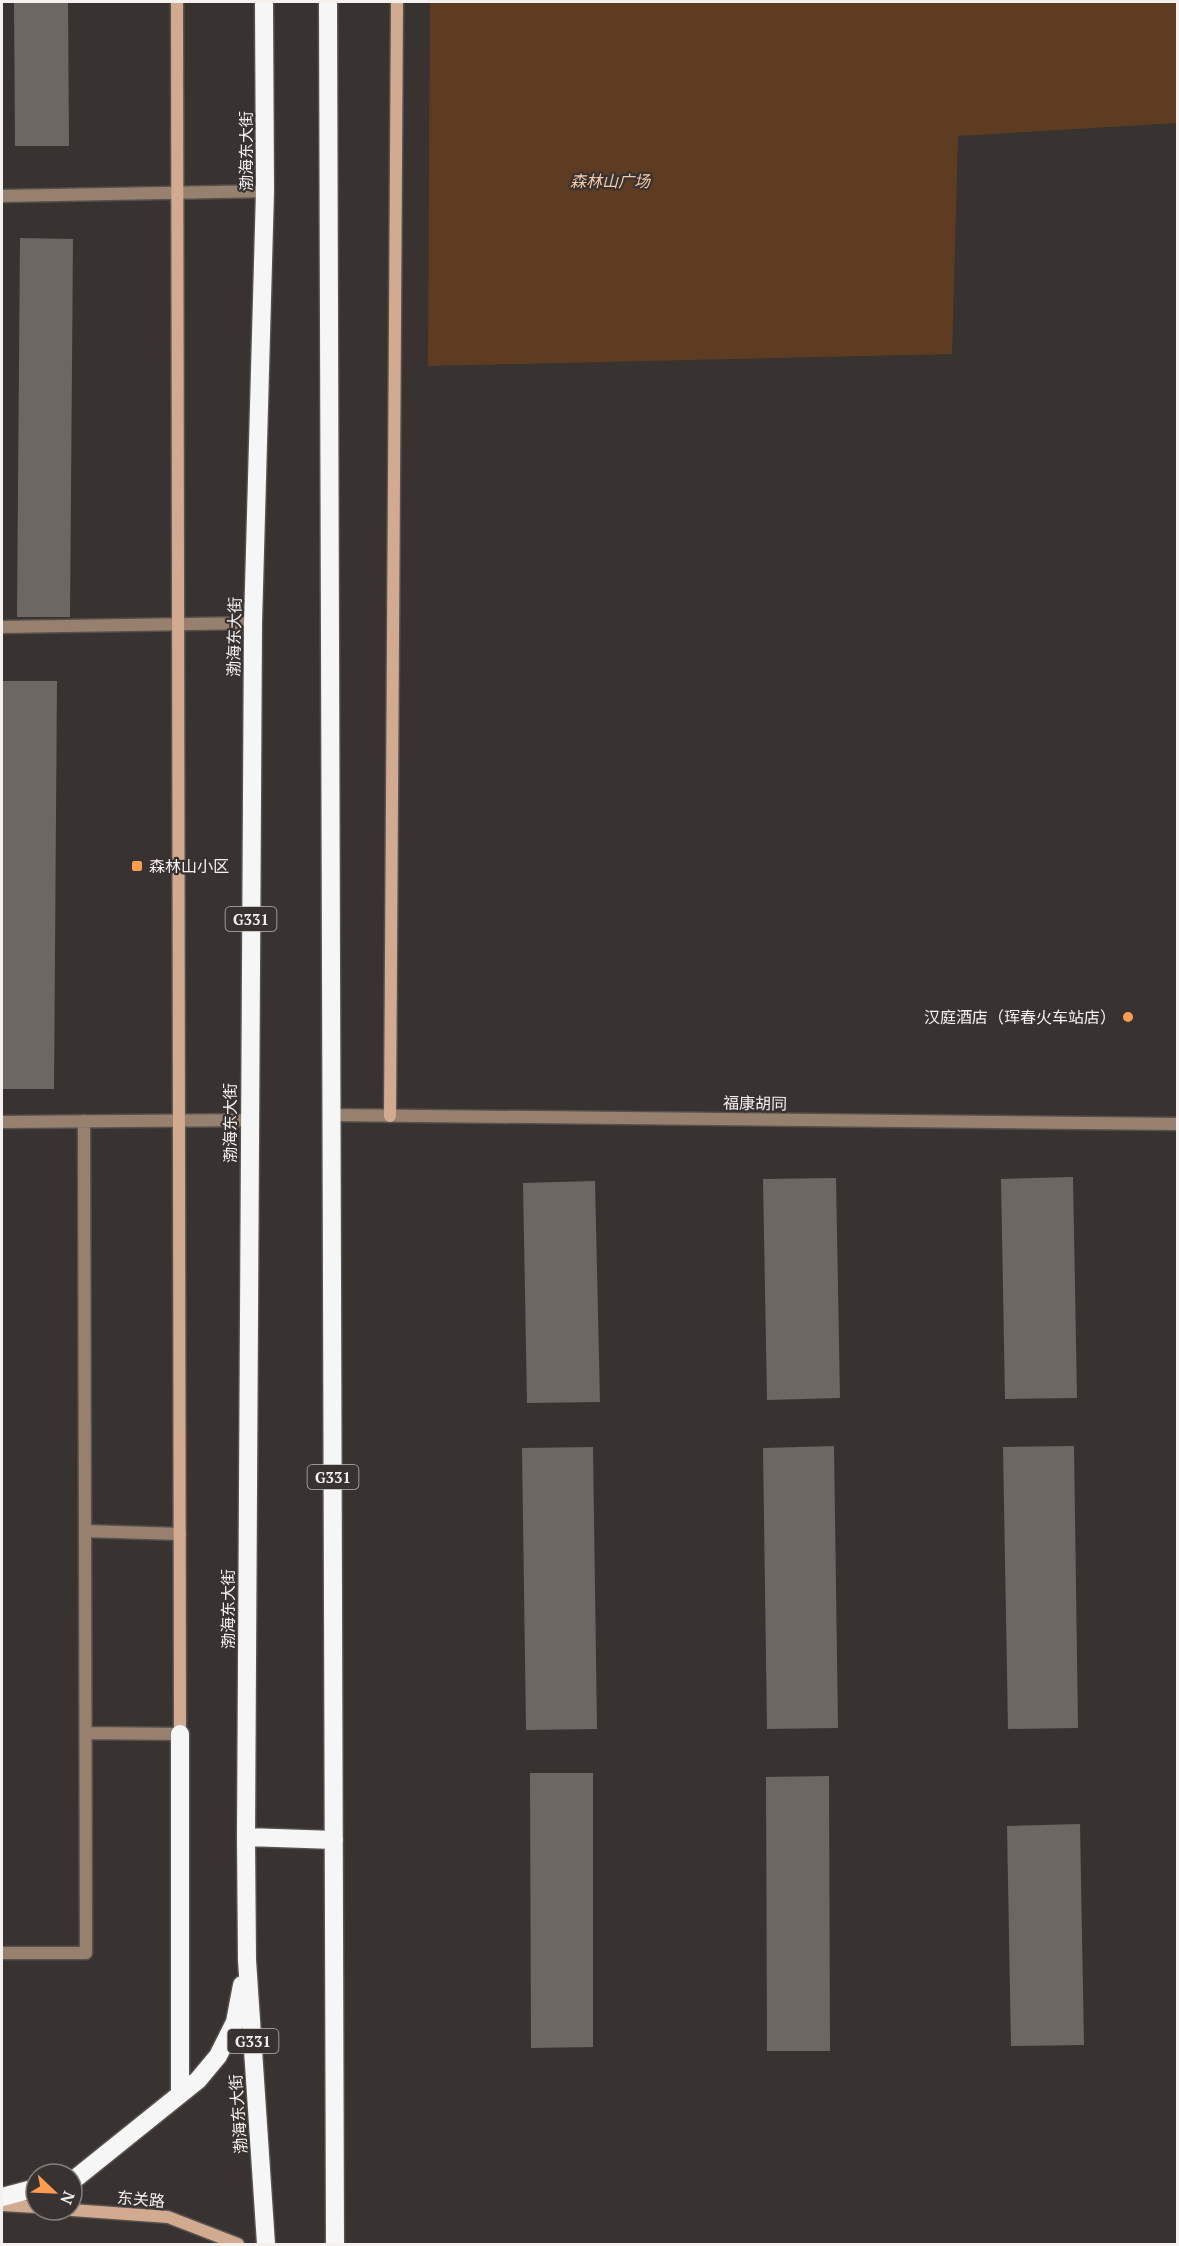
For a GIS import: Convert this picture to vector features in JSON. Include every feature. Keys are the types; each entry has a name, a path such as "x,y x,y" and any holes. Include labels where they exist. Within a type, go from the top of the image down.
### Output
{"highway":[{"name":"渤海东大街","path":"264,2 265,192 253,623 246,1838 248,1960 266,2244"},
{"name":"G331","path":"328,2 335,2244"},
{"path":"180,1734 180,2094"},
{"path":"246,1838 334,1840"},
{"path":"84,2172 198,2080 218,2056 235,2022 248,1960"},
{"path":"2,2197 24,2191"}],"street":[{"path":"86,1733 180,1734 177,2"},
{"path":"390,1116 397,2"},
{"path":"2,196 265,192"},
{"path":"2,627 253,623"},
{"name":"福康胡同","path":"332,1115 1178,1124"},
{"path":"2,1122 250,1120"},
{"path":"2,1953 86,1953 84,1121"},
{"path":"85,1532 180,1534"},
{"path":"2,2205 24,2206"},
{"name":"东关路","path":"84,2211 168,2217 238,2244"}],"green space":[{"name":"森林山广场","path":"430,2 1177,2 1177,123 958,136 952,354 428,366"}],"building":[{"path":"14,2 68,2 69,146 15,146"},
{"path":"20,238 73,239 70,617 17,617"},
{"path":"2,681 57,681 54,1089 2,1089"},
{"path":"1073,1177 1077,1398 1005,1399 1001,1179"},
{"path":"836,1178 840,1398 767,1400 763,1179"},
{"path":"595,1181 600,1402 527,1403 523,1183"},
{"path":"834,1446 838,1728 767,1729 763,1448"},
{"path":"1074,1446 1078,1728 1008,1729 1003,1447"},
{"path":"593,1447 597,1729 526,1730 522,1448"},
{"path":"530,1773 593,1773 593,2047 531,2048"},
{"path":"829,1776 830,2051 767,2051 766,1777"},
{"path":"1080,1824 1084,2045 1011,2046 1007,1826"}],"place":[{"name":"森林山小区","path":"137,866"},
{"name":"汉庭酒店（珲春火车站店）","path":"1128,1017"}]}
